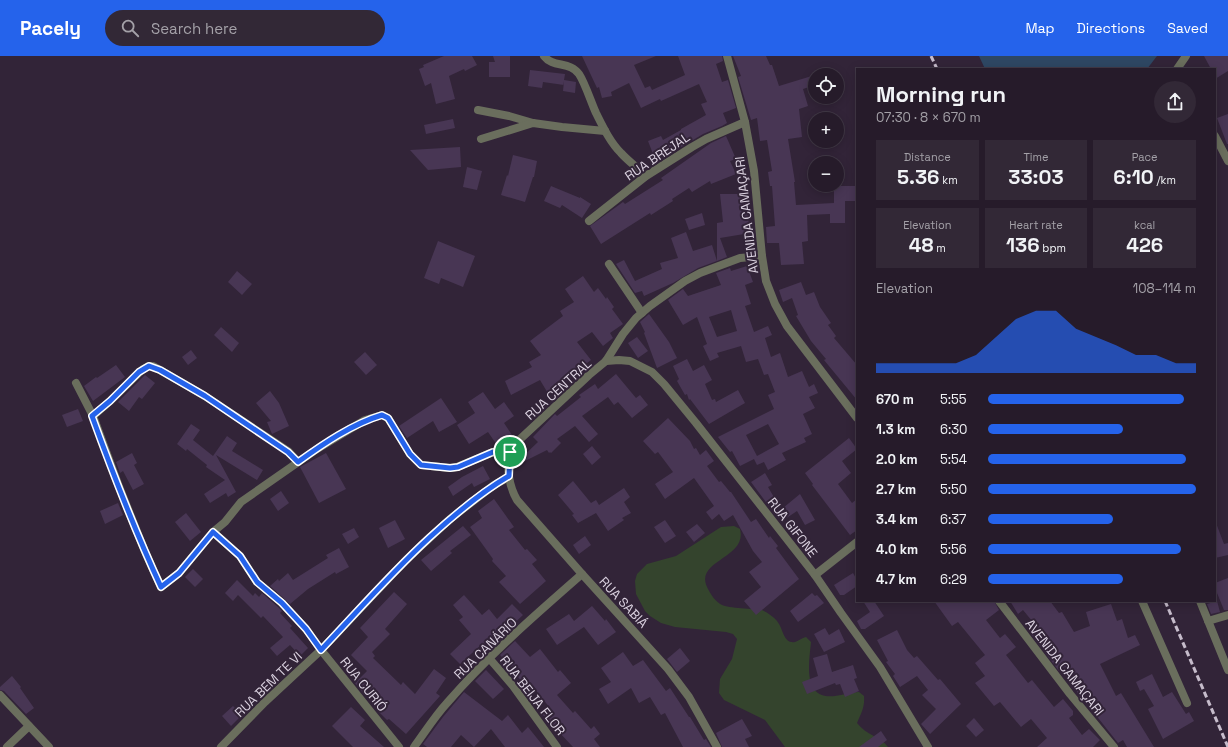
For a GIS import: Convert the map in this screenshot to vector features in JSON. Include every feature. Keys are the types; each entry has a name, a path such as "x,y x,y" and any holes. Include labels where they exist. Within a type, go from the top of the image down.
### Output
{"street":[{"path":"544,56 551,62 568,65 574,68 579,74 605,131 621,154 646,176"},
{"name":"AVENIDA CAMAÇARI","path":"727,56 745,122 754,171 762,256 766,281 775,304 787,326 856,417"},
{"path":"1179,68 1186,56"},
{"path":"478,110 534,123 605,131"},
{"name":"RUA BREJAL","path":"589,221 646,176 706,139 745,122"},
{"path":"481,138 534,123"},
{"path":"1216,138 1228,161"},
{"path":"606,361 624,334 642,313 684,281 700,273 740,258 762,256"},
{"path":"609,264 642,313"},
{"name":"RUA CENTRAL","path":"510,452 517,442 606,361"},
{"name":"RUA GIFONE","path":"606,361 630,361 652,372 696,422 815,574 880,667 928,747"},
{"path":"92,416 143,369 153,366 205,396 288,452 298,462"},
{"path":"76,383 92,416 146,554 161,587 179,573 213,532 225,522 241,502 317,449 365,420 382,415 388,418 410,454 421,465 450,468 458,467 493,452 510,452 509,476"},
{"name":"RUA SABIÁ","path":"509,476 512,490 517,500 668,669 689,697 717,747"},
{"name":"RUA BEM TE VI","path":"221,747 264,702 321,650 406,560 450,519 494,485 509,476"},
{"name":"RUA CURIÓ","path":"213,532 240,556 257,582 282,603 306,629 321,650 400,747"},
{"path":"815,574 856,543"},
{"name":"RUA CANÁRIO","path":"414,747 446,704 489,658 582,574"},
{"name":"AVENIDA CAMAÇARI","path":"1000,602 1070,694 1114,747"},
{"path":"1142,602 1187,703"},
{"path":"1200,602 1228,670"},
{"path":"1208,621 1228,615"},
{"name":"RUA BEIJA FLOR","path":"489,658 513,686 557,747"},
{"path":"0,695 49,747"},
{"path":"7,747 29,726"}],"green space":[{"path":"734,526 740,529 740,539 736,547 713,565 707,572 705,579 712,596 725,606 762,610 778,622 784,636 788,641 795,642 806,637 811,642 809,669 812,686 817,692 824,696 835,696 859,692 864,696 863,707 857,723 888,747 785,747 765,720 724,700 719,693 720,679 732,659 737,639 733,634 675,627 661,623 645,611 636,594 635,581 637,574 647,564 676,556 721,527"}],"water":[{"path":"979,56 1157,56 1148,68 985,68"}],"building":[{"path":"444,56 472,56 477,65 449,76 455,99 436,104 431,83 425,86 419,69 424,67 423,65"},
{"path":"493,56 510,56 510,77 489,77 489,62 495,62"},
{"path":"582,56 656,56 634,65 645,88 650,86 652,90 685,75 678,56 722,56 723,61 716,64 722,82 728,80 736,108 723,113 727,123 703,134 678,149 655,159 648,141 661,136 663,140 706,115 701,104 707,102 699,84 641,108 629,83 611,92 612,96 602,98 599,87 597,88"},
{"path":"733,56 766,56 770,65 772,65 779,86 808,77 808,87 803,89 808,106 799,109 802,137 788,139 795,182 796,205 834,203 834,192 844,192 844,186 856,186 856,201 845,201 845,223 830,223 830,214 807,215 808,241 802,242 804,264 781,265 779,243 767,243 766,227 775,226 772,186 770,186 768,172 772,171 767,140 760,141 757,118 751,120 738,77 741,76"},
{"path":"1204,56 1228,56 1228,71 1216,78 1216,68 1210,68"},
{"path":"530,70 565,74 564,80 576,82 575,93 563,91 564,85 543,82 542,88 528,86"},
{"path":"1228,114 1228,144 1227,144 1217,118"},
{"path":"453,119 455,128 426,134 424,125"},
{"path":"726,136 736,159 730,161 736,174 711,184 710,181 692,192 689,188 672,199 673,201 651,215 650,213 601,244 590,226 623,202 625,204 663,180 661,178 711,143"},
{"path":"460,147 461,167 428,170 410,150"},
{"path":"513,155 537,161 534,177 525,202 501,195 507,175 508,176"},
{"path":"467,167 482,171 477,190 463,187"},
{"path":"551,186 580,197 591,204 582,218 562,205 560,208 544,201"},
{"path":"720,194 747,194 747,210 750,233 720,238 727,257 717,261 717,223 723,222"},
{"path":"702,213 705,225 689,230 685,219"},
{"path":"686,232 693,251 712,245 717,261 698,268 673,283 644,296 642,291 635,293 616,264 624,260 635,281 662,269 660,263 678,258 671,238"},
{"path":"438,241 475,256 463,287 441,278 439,284 424,278"},
{"path":"747,266 753,282 745,285 751,304 745,306 754,332 768,326 772,335 765,338 771,357 780,353 788,377 802,371 809,387 814,384 818,393 809,397 815,408 803,414 812,434 804,438 806,442 782,453 786,460 768,470 764,462 757,465 754,459 740,466 732,451 730,452 718,437 774,409 768,395 775,392 768,374 764,375 758,359 746,362 741,346 717,353 719,357 710,361 703,346 707,344 697,317 683,325 668,300 683,289 688,296 721,285 716,273 730,268 731,271","holes":["731,310 737,331 717,337 709,317","768,424 779,444 757,456 746,435"]},
{"path":"237,271 252,284 242,295 228,282"},
{"path":"583,276 594,292 598,288 606,299 607,297 614,307 612,309 623,324 610,333 613,338 603,346 592,332 577,342 591,360 570,376 571,378 558,387 558,390 549,395 540,380 511,395 505,381 532,367 529,362 541,355 530,341 563,316 560,311 574,302 565,289"},
{"path":"801,282 806,295 814,292 820,307 831,323 828,325 836,336 834,338 856,364 856,399 824,360 826,359 811,341 796,316 798,315 792,298 783,302 779,290"},
{"path":"649,314 669,342 677,358 657,368 644,333 645,332 640,322"},
{"path":"221,327 239,343 232,352 214,335"},
{"path":"637,337 648,351 638,358 628,343"},
{"path":"191,350 197,358 188,365 182,357"},
{"path":"365,352 377,365 366,375 354,362"},
{"path":"687,359 693,371 704,365 712,380 705,384 712,400 715,399 716,402 738,390 745,403 709,424 690,399 689,400 687,394 685,395 677,381 679,379 673,366"},
{"path":"116,365 125,377 93,401 84,386"},
{"path":"616,374 636,398 640,395 648,405 632,418 618,402 614,405 608,397 582,416 598,434 589,442 575,426 557,439 561,443 551,453 547,450 517,465 516,463 538,442 533,437 555,414 557,416 581,397 579,395 595,384 598,389"},
{"path":"145,375 155,383 142,399 139,397 129,411 118,402"},
{"path":"270,391 279,403 289,426 272,434 267,422 271,421 256,403"},
{"path":"483,392 495,409 504,402 514,416 504,423 512,435 497,445 488,432 469,444 457,425 475,413 468,402"},
{"path":"441,398 457,422 439,432 433,421 407,438 399,426"},
{"path":"78,409 83,421 67,427 62,415"},
{"path":"668,418 690,441 694,449 696,448 700,455 706,450 714,461 707,466 719,482 721,481 731,492 751,522 756,519 769,538 770,536 778,546 776,548 799,579 756,615 744,601 761,587 749,572 762,562 753,551 733,515 724,521 719,514 712,520 706,512 714,506 694,478 665,499 655,484 673,472 658,452 655,454 643,441"},
{"path":"191,424 200,430 193,440 213,456 227,436 237,443 232,451 263,470 257,480 216,455 236,492 228,497 226,493 210,503 204,494 225,480 206,467 207,465 187,449 186,451 177,444"},
{"path":"849,438 856,450 842,461 851,473 838,484 852,503 856,500 856,531 850,535 812,485 813,484 805,473"},
{"path":"592,446 601,457 592,465 583,454"},
{"path":"132,453 137,463 134,465 144,484 133,490 123,471 120,473 116,462"},
{"path":"326,453 346,489 319,503 300,467"},
{"path":"483,466 490,479 474,487 472,483 453,496 448,487 462,477"},
{"path":"765,473 772,485 768,487 778,504 771,509 751,482"},
{"path":"573,481 591,503 596,500 599,505 624,488 630,497 624,502 631,513 622,518 624,520 608,531 596,513 578,523 572,515 574,514 558,495"},
{"path":"281,491 289,503 278,511 270,499"},
{"path":"800,494 815,520 805,525 797,511 782,521 777,513"},
{"path":"494,499 514,527 509,530 525,550 527,549 537,560 532,564 546,581 520,604 499,582 506,576 492,561 493,559 470,527 482,518 478,511"},
{"path":"118,503 123,515 105,524 100,511"},
{"path":"186,513 201,532 190,541 175,522"},
{"path":"395,520 405,539 388,548 379,528"},
{"path":"665,520 676,536 665,543 654,527"},
{"path":"1216,523 1224,544 1228,543 1228,555 1216,558"},
{"path":"697,524 705,533 694,542 686,532"},
{"path":"463,526 471,535 450,551 452,553 431,571 421,560"},
{"path":"354,528 359,537 348,544 342,534"},
{"path":"585,536 591,545 579,554 573,545"},
{"path":"339,548 349,567 336,574 335,572 308,589 290,604 270,586 278,579 279,581 288,573 293,580 328,558 326,555"},
{"path":"193,569 203,579 195,587 185,577"},
{"path":"853,573 856,578 856,587 844,595 840,595 834,585"},
{"path":"1228,578 1228,610 1224,610 1216,590 1216,583"},
{"path":"237,580 253,596 255,593 259,597 262,593 282,611 280,613 292,626 290,628 308,648 300,656 290,645 277,656 270,648 283,637 263,616 261,618 238,595 233,601 225,593"},
{"path":"394,592 407,604 385,629 390,634 372,652 375,656 373,658 401,685 403,682 415,694 434,669 446,678 436,693 440,696 406,734 389,719 387,720 377,710 383,704 369,689 364,694 355,683 367,671 351,655 368,637 360,628"},
{"path":"812,593 815,596 817,595 824,603 798,622 790,611"},
{"path":"464,595 482,615 489,609 497,619 512,604 523,615 506,631 508,633 493,647 490,644 485,648 482,644 460,664 450,654 471,634 459,620 463,617 453,605"},
{"path":"1216,601 1220,612 1211,614 1207,604"},
{"path":"864,602 875,602 884,616 865,629 861,629 857,621 870,612"},
{"path":"935,602 995,602 999,610 986,620 1000,638 1005,634 1016,647 1006,655 1028,683 1032,680 1054,707 1063,699 1073,711 1073,715 1069,718 1082,735 1089,729 1100,740 1093,747 1037,747 1047,738 1031,719 1021,727 1000,702 994,706 975,683 985,676 975,663 985,655 958,622 952,626"},
{"path":"1011,602 1051,602 1059,613 1062,612 1074,632 1090,626 1086,612 1111,604 1117,621 1122,619 1128,638 1135,635 1140,645 1100,664 1116,696 1121,693 1154,747 1127,747 1123,740 1118,743 1095,714 1100,710 1091,692 1080,698 1065,667 1059,671 1031,634 1030,631 1037,627 1023,610 1018,614"},
{"path":"592,606 605,621 606,619 616,632 598,645 584,627 557,645 546,629 569,614 574,621"},
{"path":"825,628 829,635 839,629 845,642 824,652 814,634"},
{"path":"897,630 907,650 914,658 917,656 938,680 940,679 961,704 930,734 921,724 936,709 922,695 928,690 917,676 900,687 893,676 895,674 886,662 888,661 877,640"},
{"path":"515,641 530,657 540,649 558,672 560,670 571,683 557,695 573,713 575,711 591,729 594,726 600,734 594,739 600,747 573,747 542,714 550,708 526,678 522,682 514,672 515,671 500,655"},
{"path":"680,648 690,661 677,672 667,659"},
{"path":"623,652 633,666 643,660 666,691 670,688 704,740 706,739 711,747 683,747 665,713 661,715 650,697 639,703 631,688 608,704 599,689 611,682 601,668"},
{"path":"827,654 832,672 853,665 857,678 854,679 859,691 845,697 840,684 836,685 835,683 807,694 802,682 818,676 813,658"},
{"path":"486,670 504,689 493,699 475,681"},
{"path":"1152,674 1163,697 1172,692 1186,714 1189,712 1194,721 1163,739 1148,709 1154,706 1144,689 1140,691 1136,682"},
{"path":"12,676 34,708 26,714 4,691 0,690 0,687"},
{"path":"464,692 502,721 508,715 522,733 528,727 544,747 505,747 491,729 474,747 461,735 451,747 427,747 423,744"},
{"path":"233,706 242,715 231,726 222,716"},
{"path":"351,707 365,720 360,726 384,747 353,747 332,726"},
{"path":"974,718 984,730 976,737 966,726"},
{"path":"742,719 752,736 745,739 749,747 722,747 716,733"},
{"path":"881,731 887,740 878,747 859,747"}],"railway":[{"path":"931,56 937,68"},
{"path":"1165,602 1228,747"}],"route":[{"path":"149,366 153,366 205,396 222,409 288,452 298,462 365,420 382,415 388,418 410,454 421,465 443,468 458,467 493,452 510,452 509,476 494,485 450,519 406,560 321,650 306,629 282,603 257,582 240,556 213,532 179,573 161,587 146,554 92,416 121,391 139,372 149,366"}]}
